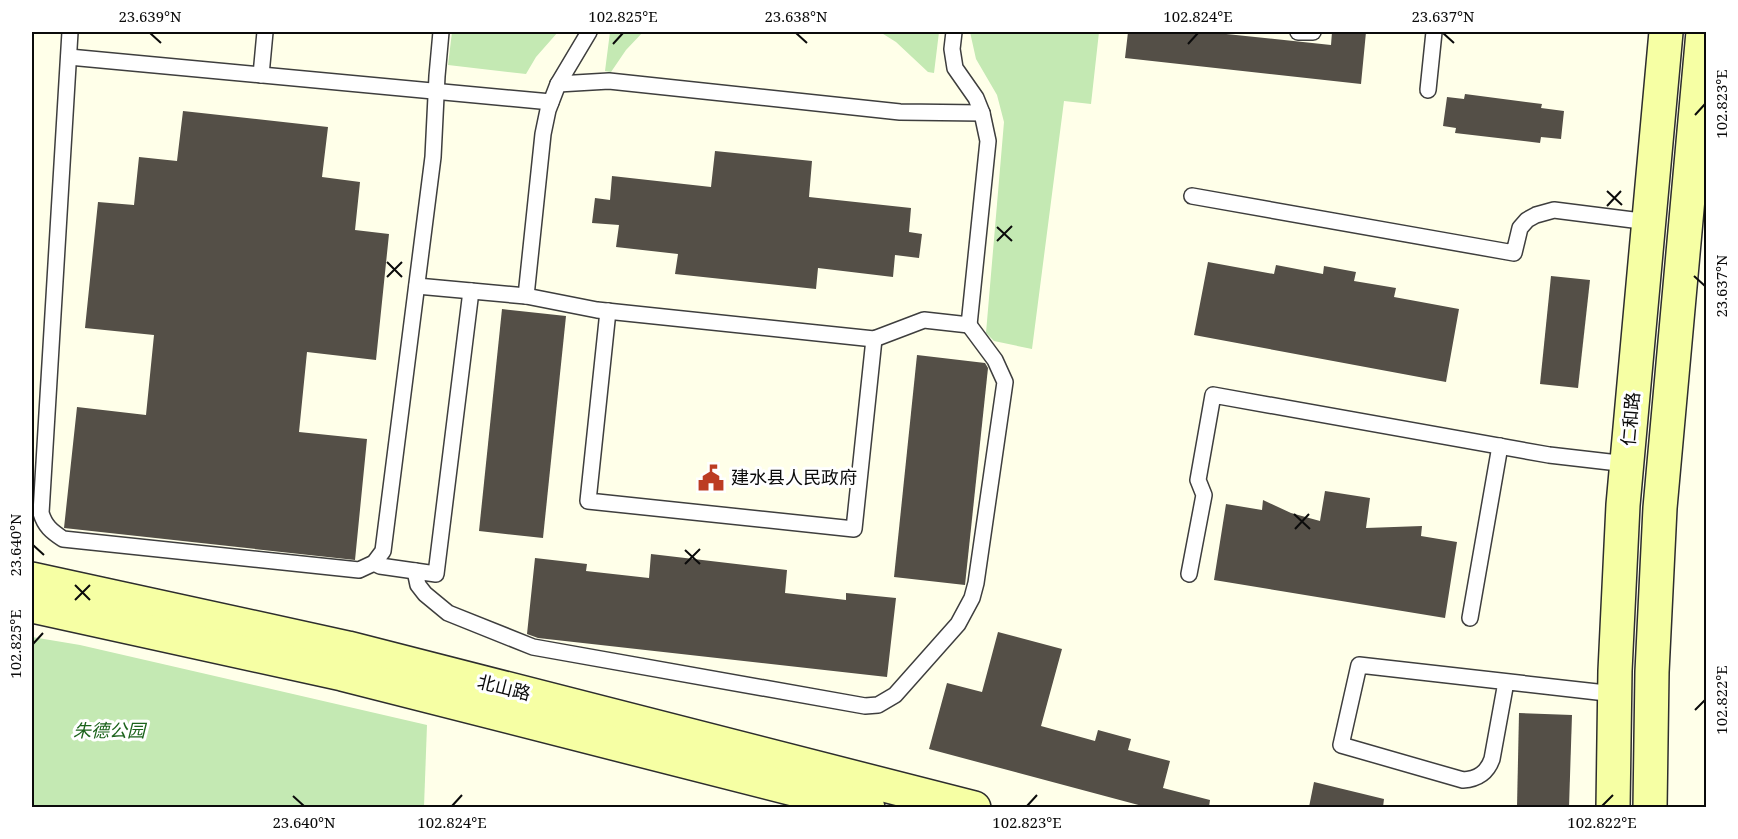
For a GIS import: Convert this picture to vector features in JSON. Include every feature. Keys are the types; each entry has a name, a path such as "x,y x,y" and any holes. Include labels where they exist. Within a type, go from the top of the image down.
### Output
{"street":[{"name":"仁和路","path":"1614,807 1620,564 1666,32"},
{"name":"仁和路","path":"1650,807 1652,672 1660,508 1703,32"},
{"name":"北山路","path":"32,579 348,648 974,807"},
{"name":"北山路","path":"32,606 342,674 868,807"}],"lane":[{"path":"70,32 41,513 44,522 49,530 63,538 359,570 374,563 383,551 434,156 441,32"},
{"path":"261,75 265,32"},
{"path":"525,296 543,134 558,84 589,32"},
{"path":"415,571 418,585 425,594 448,613 533,647 865,706 878,705 896,695 958,624 972,598 1005,382 995,360 969,325 988,141 976,98 955,68 952,49 954,32"},
{"path":"1299,32 1313,32"},
{"path":"1428,90 1434,32"},
{"path":"69,57 551,102"},
{"path":"558,84 609,81 900,112 982,113"},
{"path":"1192,196 1514,253 1521,228 1527,220 1554,210 1649,222"},
{"path":"417,286 525,296 608,311 874,339 924,320 969,325"},
{"path":"374,563 380,566 436,574 471,291"},
{"path":"608,311 588,501 843,528 854,529 874,339"},
{"path":"1189,574 1204,495 1198,480 1213,395 1549,455 1627,464"},
{"path":"1470,618 1500,446"},
{"path":"1506,682 1489,768 1482,775 1473,779 1463,780 1341,745 1359,665 1615,694"}],"green space":[{"path":"452,32 558,32 536,57 526,74 448,65"},
{"path":"610,32 643,32 626,50 611,72 605,71"},
{"path":"880,32 939,32 934,73 928,72 896,42"},
{"path":"970,32 1099,32 1091,104 1064,101 1032,349 994,341 986,333 1004,122 997,95 976,59"},
{"name":"朱德公园","path":"32,637 80,645 427,725 424,807 32,807"}],"building":[{"path":"1128,32 1207,32 1331,45 1332,32 1366,32 1361,84 1125,58"},
{"path":"1465,94 1542,104 1541,108 1564,111 1561,139 1541,137 1540,143 1455,133 1456,128 1443,126 1447,97 1464,99"},
{"path":"183,111 328,127 322,177 360,182 355,230 389,234 376,360 307,352 299,432 367,439 355,560 64,528 77,407 146,415 154,335 85,328 98,202 134,205 139,157 177,161"},
{"path":"715,151 812,161 809,197 911,208 909,232 922,234 919,258 895,255 893,277 818,268 816,289 675,274 678,254 616,247 619,225 592,223 595,198 610,200 612,176 711,187"},
{"path":"1208,262 1274,274 1276,265 1323,274 1324,266 1356,272 1354,281 1396,288 1394,297 1459,309 1446,382 1194,335"},
{"path":"1551,276 1590,280 1578,388 1540,384"},
{"path":"502,309 566,316 543,538 479,531"},
{"path":"917,355 985,363 988,368 965,585 894,577"},
{"path":"1325,491 1370,498 1366,528 1422,526 1421,536 1457,542 1445,618 1214,580 1226,504 1262,510 1263,500 1291,513 1320,521"},
{"path":"651,554 787,570 785,593 846,600 846,593 896,598 887,677 538,638 527,634 535,558 587,564 586,571 649,578"},
{"path":"998,632 1062,649 1041,726 1095,741 1098,730 1131,739 1128,750 1170,761 1163,788 1210,800 1209,807 1146,807 929,749 947,683 982,692"},
{"path":"1519,713 1572,715 1569,807 1517,807"},
{"path":"1314,782 1384,799 1383,807 1309,807"}],"place":[{"name":"建水县人民政府","path":"711,478"}]}
